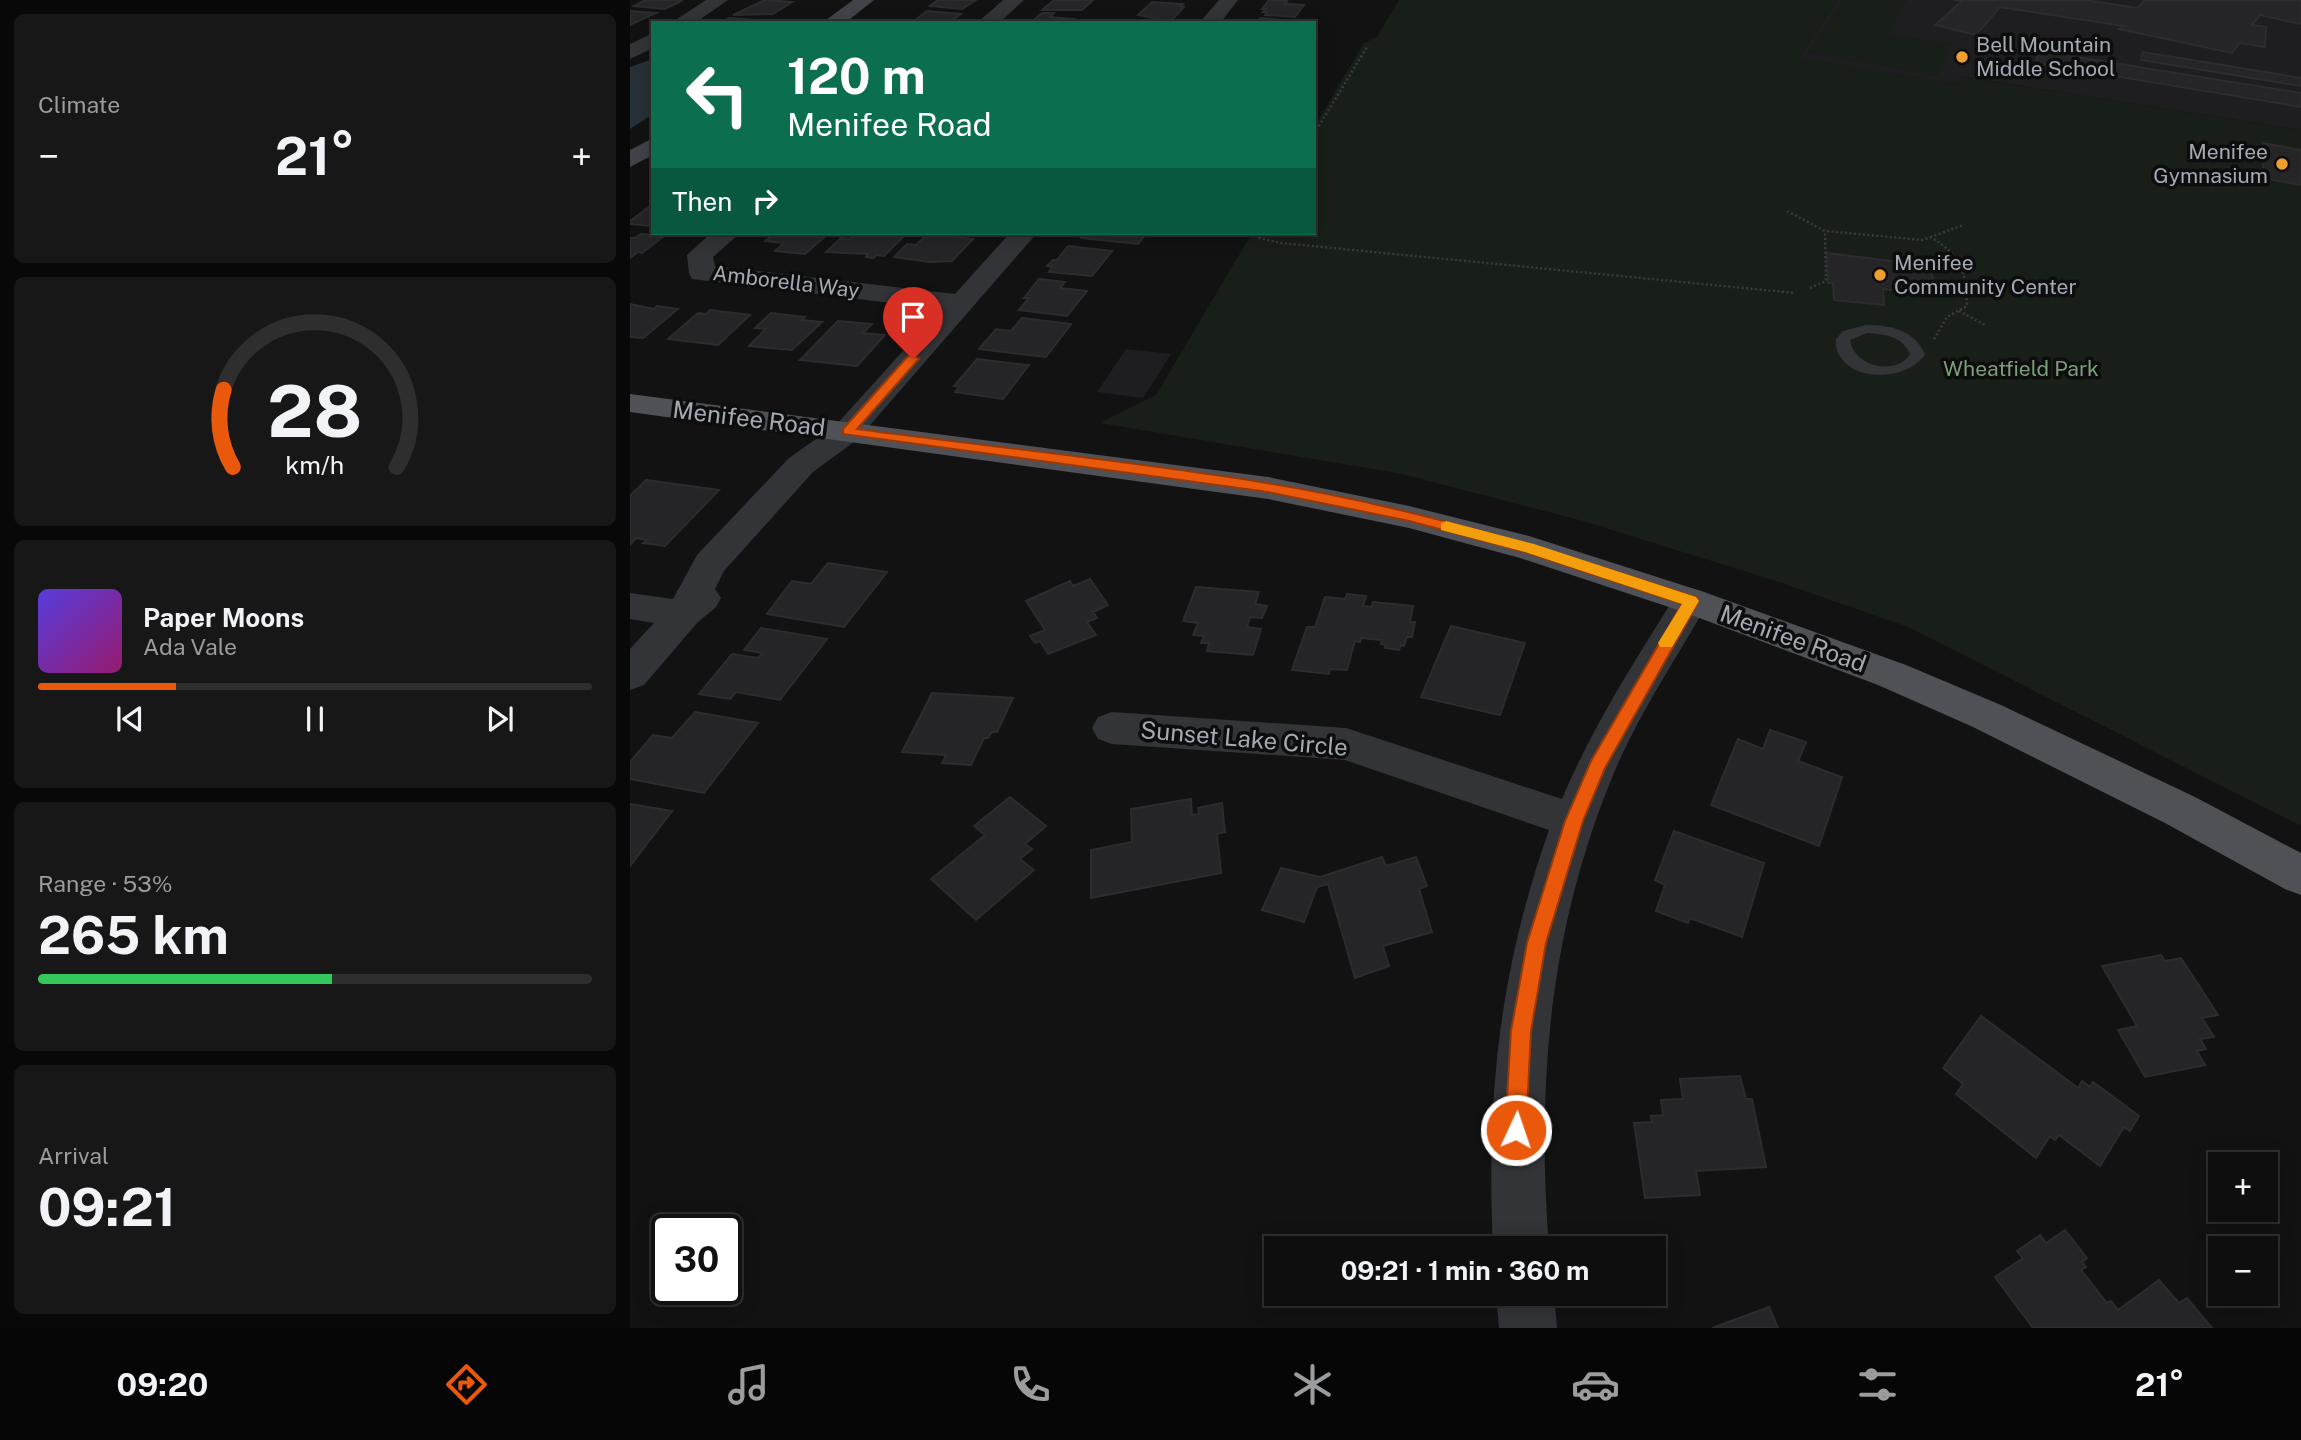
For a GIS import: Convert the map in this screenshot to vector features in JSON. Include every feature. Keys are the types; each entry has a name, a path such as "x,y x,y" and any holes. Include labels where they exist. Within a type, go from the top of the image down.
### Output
{"main road":[{"path":"835,21 865,0"},
{"path":"630,160 651,146"},
{"name":"Menifee Road","path":"630,403 1268,488 1409,517 1529,548 1691,601 1848,658 1987,716 2180,810 2301,875"}],"street":[{"path":"684,21 719,0"},
{"path":"989,21 1015,0"},
{"path":"1211,21 1229,0"},
{"name":"Amborella Way","path":"725,235 700,255 702,273 962,303"},
{"path":"630,675 684,614 740,568 826,472 847,432 1022,235"},
{"path":"1520,1236 1516,1130 1521,1031 1537,943 1574,821 1602,756 1691,601"},
{"path":"630,606 684,614"},
{"name":"Sunset Lake Circle","path":"1112,729 1346,744 1574,821"},
{"path":"1526,1306 1528,1328"}],"lane":[{"path":"1866,329 1891,331 1911,342 1917,349 1918,357 1914,363 1895,371 1870,369 1844,352 1843,339 1848,334 1866,329"}],"path":[{"path":"1316,131 1367,47"},
{"path":"1787,211 1825,231 1923,240 1963,225"},
{"path":"1810,288 1826,281 1825,231"},
{"path":"1258,235 1259,238 1281,243 1794,293"},
{"path":"1931,237 1954,251 1965,266 1967,306 1947,317 1933,341"},
{"path":"1959,311 1985,325"}],"shaded area":[{"name":"Bell Mountain Middle School","path":"1399,0 2301,0 2301,130 1964,77 1957,84 1377,37"},
{"path":"651,60 651,115 630,129 630,67"},
{"path":"1126,349 1171,354 1143,398 1097,392"}],"green space":[{"name":"Wheatfield Park","path":"1399,0 1838,0 1800,57 1957,84 1963,77 2301,130 2301,826 1908,627 1776,581 1583,521 1402,474 1100,423 1156,395 1251,235 1316,235 1316,124 1364,43 1377,37"},
{"path":"1843,0 1907,0 1888,34 1953,44 1937,76 1807,53"}],"building":[{"path":"645,0 683,0 665,9 634,6"},
{"path":"765,0 792,2 773,14 733,15"},
{"path":"938,0 976,0 962,9 930,6"},
{"path":"1093,0 1082,10 1042,10 1053,1"},
{"path":"1269,0 1304,5 1295,17 1265,15 1267,12 1263,12 1266,9 1262,9"},
{"path":"1954,0 2085,0 2137,8 2145,0 2301,0 2301,24 2260,15 2252,25 2266,27 2265,47 2240,43 2232,53 2119,29 2124,26 2000,7 1976,35 1935,25 1962,1"},
{"path":"1152,2 1183,4 1181,6 1184,7 1171,21 1138,15"},
{"path":"630,11 656,13 630,25"},
{"path":"927,11 961,14 952,21 914,21"},
{"path":"1042,13 1054,13 1050,17 1074,19 1072,21 1032,21"},
{"path":"729,18 773,21 724,21"},
{"path":"1261,18 1292,21 1256,21"},
{"path":"2039,51 2301,93 2301,107 2036,63"},
{"path":"2143,52 2301,78 2301,86 2141,60"},
{"name":"Menifee Gymnasium","path":"2263,143 2301,150 2301,185 2263,178"},
{"path":"651,205 651,226 630,224 630,221"},
{"path":"641,234 664,236 642,253 638,252 630,258 630,238"},
{"path":"772,235 827,235 805,254 775,251 784,243 765,241"},
{"path":"855,235 905,235 884,256 876,255 874,258 866,257 868,254 826,252 841,238 850,239"},
{"path":"927,235 973,239 952,261 930,262 894,257 907,244 916,245"},
{"path":"1083,235 1145,235 1138,244 1081,238"},
{"path":"1068,246 1112,251 1092,276 1049,272 1052,267 1047,266 1057,260"},
{"name":"Menifee Community Center","path":"1827,253 1931,266 1935,294 1883,289 1884,305 1834,300 1833,283 1828,283"},
{"path":"1039,279 1065,282 1060,288 1087,291 1067,316 1019,310 1029,298 1024,298"},
{"path":"630,304 654,309 657,306 678,309 643,338 630,337"},
{"path":"710,310 750,315 718,345 668,339 698,313 706,314"},
{"path":"771,313 822,322 792,350 749,346 766,329 755,328"},
{"path":"1022,318 1071,324 1046,357 979,349 996,329 1011,331"},
{"path":"838,321 872,324 863,333 885,335 857,366 800,360"},
{"path":"977,359 1029,365 1003,399 955,392 960,387 954,386"},
{"path":"646,480 719,490 665,546 643,543 647,540 636,538 630,545 630,496"},
{"path":"828,563 887,572 844,627 767,614 792,581 811,584"},
{"path":"1090,579 1108,605 1093,612 1097,618 1087,622 1096,635 1048,654 1040,641 1035,643 1030,636 1045,630 1026,601 1070,581 1073,586"},
{"path":"1196,587 1259,592 1255,604 1267,606 1262,618 1250,617 1247,627 1261,629 1253,655 1207,651 1209,643 1201,643 1204,636 1193,635 1198,623 1183,621"},
{"path":"1347,594 1366,596 1363,606 1372,607 1373,602 1413,606 1410,622 1415,622 1412,637 1407,637 1404,646 1401,645 1399,650 1385,648 1386,645 1381,644 1382,640 1361,638 1360,642 1355,641 1347,670 1330,669 1329,674 1292,670 1307,627 1315,627 1325,597 1345,599"},
{"path":"1451,626 1525,643 1500,715 1421,697"},
{"path":"761,628 827,639 780,700 736,692 730,699 699,694 732,654 758,658 763,653 744,650"},
{"path":"932,693 1013,698 997,732 984,738 971,765 942,763 946,755 902,752"},
{"path":"695,712 758,723 704,793 630,779 630,762 653,735 672,738"},
{"path":"1770,730 1806,742 1798,761 1842,777 1819,846 1711,805 1738,739 1763,749"},
{"path":"1010,797 1046,826 1025,844 1032,849 1020,859 1034,870 976,920 931,879 985,835 974,826"},
{"path":"1191,799 1192,815 1199,814 1198,808 1222,803 1225,832 1217,834 1221,873 1091,898 1091,850 1132,842 1131,809"},
{"path":"630,804 672,811 630,866"},
{"path":"1674,831 1764,863 1742,937 1690,918 1688,923 1656,911 1665,885 1655,880"},
{"path":"1382,857 1386,866 1416,857 1427,886 1419,889 1432,932 1383,946 1389,966 1355,978 1328,884 1317,887 1304,922 1262,910 1281,868 1320,877"},
{"path":"2161,955 2165,961 2181,958 2218,1015 2202,1018 2214,1037 2200,1039 2206,1049 2197,1051 2205,1065 2145,1077 2118,1030 2137,1026 2102,966"},
{"path":"1981,1016 2078,1088 2082,1081 2090,1087 2093,1082 2139,1116 2130,1131 2124,1127 2100,1166 2059,1135 2055,1140 2050,1136 2036,1158 1956,1094 1963,1084 1943,1068"},
{"path":"1740,1076 1746,1099 1752,1099 1766,1167 1696,1171 1700,1195 1645,1198 1634,1123 1652,1122 1651,1116 1663,1115 1661,1100 1683,1099 1680,1079"},
{"path":"2065,1230 2087,1258 2082,1262 2086,1267 2081,1270 2107,1303 2111,1301 2118,1310 2159,1280 2179,1303 2187,1298 2212,1328 2033,1328 1995,1277 2023,1258 2017,1251 2040,1235 2046,1243"},
{"path":"1769,1307 1778,1328 1712,1328"}],"slow traffic":[{"path":"1446,526 1529,548 1691,601 1666,643"}],"place":[{"name":"Bell Mountain Middle School","path":"1962,57"},
{"name":"Menifee Gymnasium","path":"2282,164"},
{"name":"Menifee Community Center","path":"1880,275"}],"route":[{"path":"913,359 847,432 1268,488 1409,517 1529,548 1691,601 1623,716 1597,766 1574,821 1537,943 1521,1031 1516,1130"}]}
